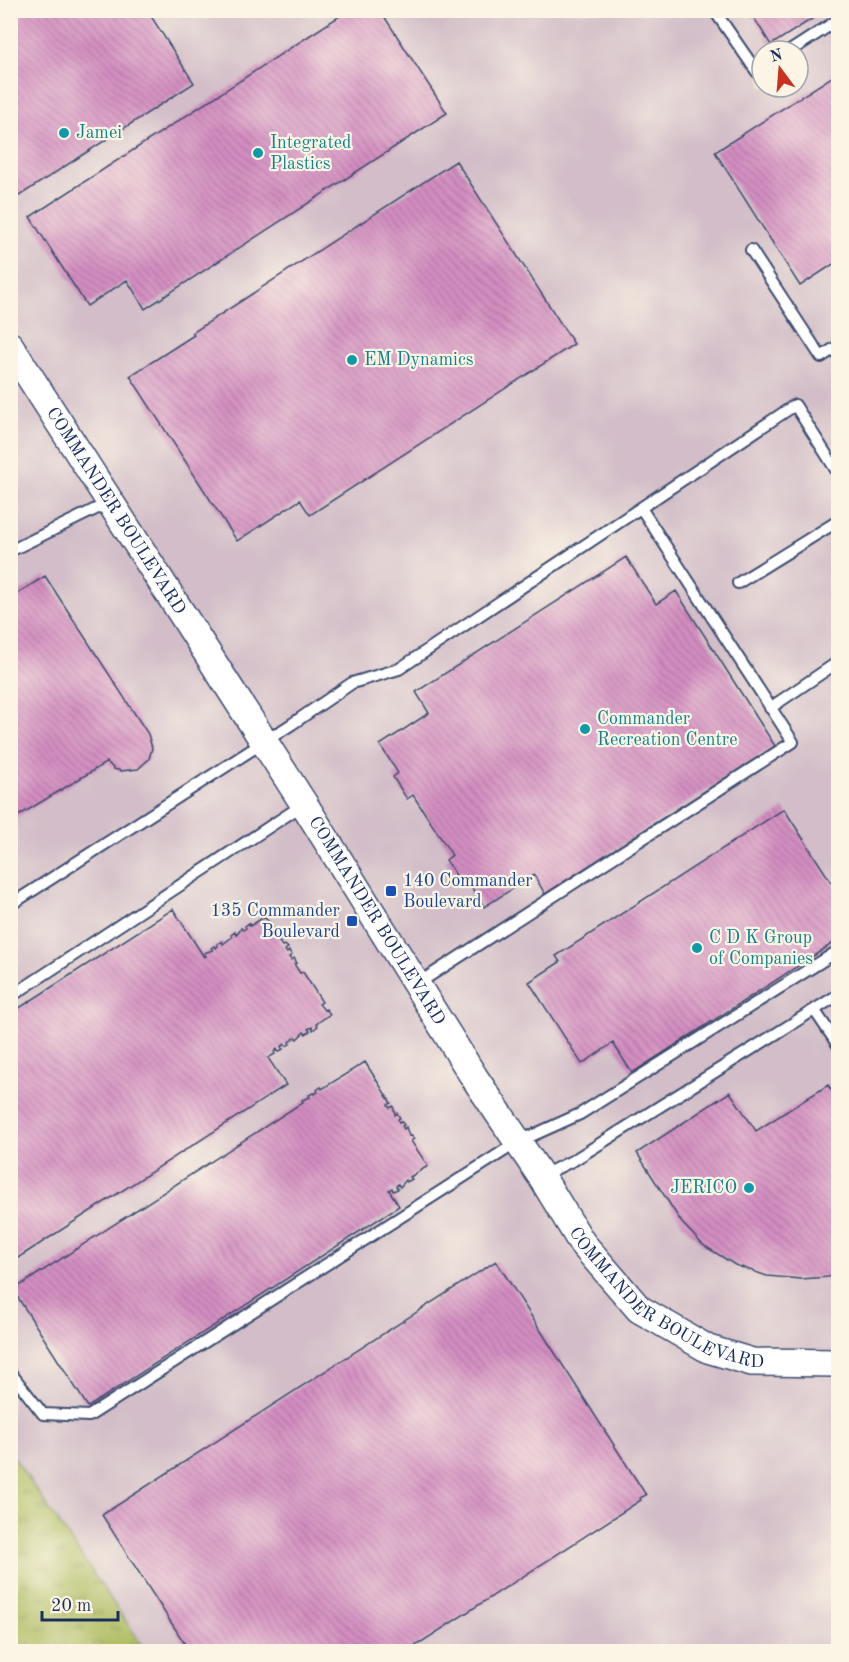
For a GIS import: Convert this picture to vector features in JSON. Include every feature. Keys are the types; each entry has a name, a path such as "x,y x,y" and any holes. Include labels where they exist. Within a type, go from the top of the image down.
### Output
{"street":[{"name":"COMMANDER BOULEVARD","path":"14,358 110,502 304,804 416,985 582,1243 639,1309 708,1349 752,1362 838,1363"}],"lane":[{"path":"714,10 750,62"},
{"path":"809,39 838,20"},
{"path":"751,250 821,357 838,346"},
{"path":"10,905 263,743 352,682 399,669 795,405 838,472"},
{"path":"10,551 110,502"},
{"path":"416,985 793,742 641,508"},
{"path":"738,583 838,521"},
{"path":"770,708 838,662"},
{"path":"10,997 304,804"},
{"path":"10,1372 43,1413 89,1416 518,1142 580,1114 838,951"},
{"path":"541,1176 574,1160 838,995"},
{"path":"815,1011 838,1045"}],"shaded area":[{"path":"10,11 838,11 838,1651 146,1651 11,1453"}],"green space":[{"path":"11,1453 146,1651 11,1651"}],"building":[{"name":"Jamei","path":"10,10 147,10 194,83 19,196 10,182"},
{"name":"Integrated Plastics","path":"349,10 380,10 447,113 145,309 127,280 87,306 30,217"},
{"path":"749,10 826,10 780,39 767,39"},
{"path":"838,73 838,261 800,286 715,152 798,99 810,99 810,91"},
{"name":"EM Dynamics","path":"456,161 574,344 310,515 300,500 237,541 130,376"},
{"name":"Commander Recreation Centre","path":"626,557 656,604 676,591 775,746 545,894 534,875 484,907 467,880 461,883 446,860 452,855 413,795 407,799 393,777 398,773 380,745 429,713 416,692"},
{"path":"45,576 148,734 152,748 149,759 138,769 121,771 114,769 107,762 10,821 10,598"},
{"name":"C D K Group of Companies","path":"784,809 838,893 838,940 632,1073 613,1043 582,1064 529,982 560,962 556,956"},
{"path":"173,909 204,957 206,956 204,953 213,950 211,948 214,946 216,948 217,944 222,941 223,944 235,932 236,935 241,928 243,930 249,923 250,926 264,917 276,931 275,936 278,934 281,938 278,940 282,946 285,945 288,948 285,950 292,955 289,957 291,960 294,958 297,963 294,964 300,973 303,972 322,1002 319,1004 330,1014 316,1024 318,1026 313,1030 312,1027 308,1029 310,1031 306,1034 304,1032 297,1039 296,1037 289,1042 290,1044 286,1046 285,1044 278,1052 277,1049 275,1054 268,1058 286,1085 10,1263 10,1014"},
{"path":"365,1062 391,1103 388,1105 390,1108 393,1106 395,1115 397,1113 400,1118 399,1122 401,1121 409,1136 411,1135 414,1139 411,1141 428,1166 410,1177 412,1179 407,1182 406,1180 400,1187 398,1184 396,1186 398,1189 389,1190 399,1206 88,1407 13,1290 303,1102 302,1100 318,1092 317,1090 321,1087 322,1089"},
{"name":"JERICO","path":"828,1085 838,1101 838,1274 801,1279 767,1276 735,1265 703,1245 682,1223 637,1153 730,1092 756,1131"},
{"path":"496,1261 646,1495 406,1652 190,1652 102,1515"}],"place":[{"name":"Jamei","path":"64,133"},
{"name":"Integrated Plastics","path":"258,153"},
{"name":"EM Dynamics","path":"352,360"},
{"name":"Commander Recreation Centre","path":"585,729"},
{"name":"140 Commander Boulevard","path":"391,891"},
{"name":"135 Commander Boulevard","path":"352,921"},
{"name":"C D K Group of Companies","path":"697,948"},
{"name":"JERICO","path":"749,1188"}]}
